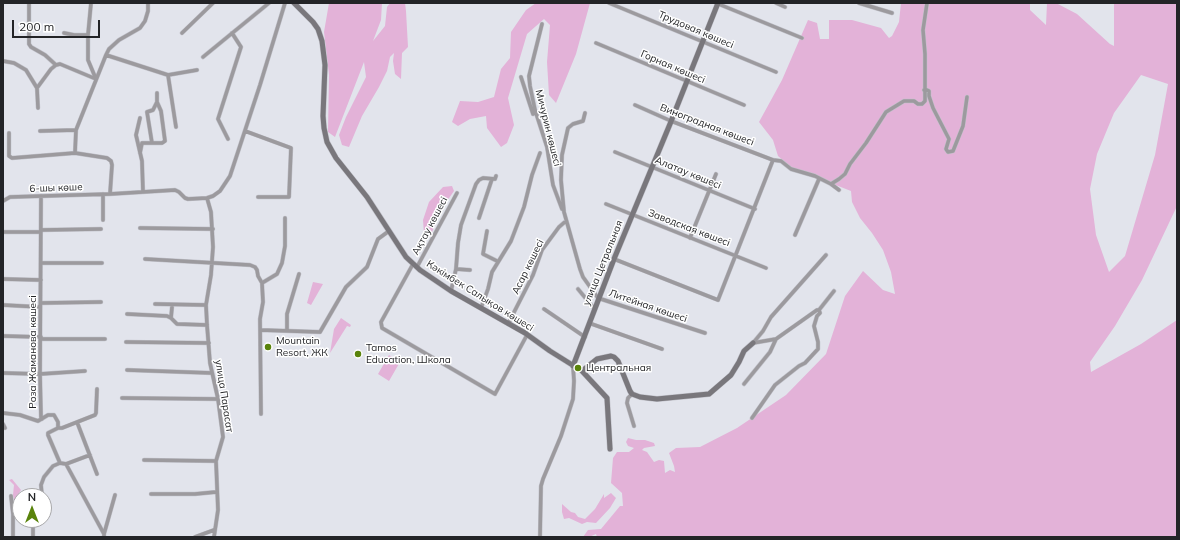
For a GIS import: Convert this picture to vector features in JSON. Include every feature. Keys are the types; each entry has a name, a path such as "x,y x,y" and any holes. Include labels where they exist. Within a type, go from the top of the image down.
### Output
{"street":[{"path":"29,3 29,44 31,47 45,55 56,65 64,65 96,79"},
{"path":"91,3 88,35 88,60 96,79"},
{"path":"75,153 76,130 106,55 109,49 119,40 140,28 145,21 148,11 148,3"},
{"path":"182,33 213,3"},
{"path":"203,57 268,3"},
{"path":"207,198 220,191 230,176 285,3"},
{"name":"Кәкімбек Салықов көшесі","path":"294,3 313,22 318,29 322,41 325,65 324,128 327,142 333,154 367,197 406,257 415,265 450,291 527,335 550,352 582,371 607,398 610,449"},
{"name":"Трудовая көшесі","path":"609,3 776,72"},
{"path":"717,3 802,38"},
{"name":"улица Цетральная","path":"540,537 541,486 561,436 572,399 574,380 573,366 585,337 598,298 671,121 717,3"},
{"path":"776,3 785,7"},
{"path":"860,3 892,13"},
{"path":"832,184 845,174 850,164 866,143 886,112 896,105 909,100 922,104 925,100 923,30 928,3"},
{"name":"Мичурин көшесі","path":"542,24 529,76 530,86 535,110 547,147 553,185 564,212"},
{"path":"64,33 88,35"},
{"path":"228,138 218,119 241,48 232,33"},
{"name":"Горная көшесі","path":"596,43 744,105"},
{"path":"106,55 168,75 197,70"},
{"path":"3,61 14,63 26,70 37,88 38,108"},
{"path":"37,88 56,65"},
{"path":"168,75 176,127"},
{"path":"522,77 534,117 539,123"},
{"path":"924,90 929,91 933,108 948,139 946,149 948,152 953,151 964,126 967,97"},
{"path":"140,154 141,144 162,143 165,141 161,111 157,102 157,93"},
{"path":"152,143 148,112 153,110 157,102"},
{"name":"Виноградная көшесі","path":"634,105 671,121 773,160 781,161 791,170 809,174 832,184 839,190"},
{"name":"Литейная көшесі","path":"585,113 583,121 573,124 568,128 562,155 561,180 566,221 583,277 598,298 704,333"},
{"path":"140,118 136,135 143,165 143,192"},
{"path":"40,131 76,130"},
{"path":"245,131 290,147 291,150 289,197 258,197"},
{"path":"9,133 9,156 12,158 75,153 107,158 111,163 110,194"},
{"name":"Алатау көшесі","path":"615,152 755,208"},
{"path":"481,308 492,272 497,261 511,241 524,207 532,175 540,153"},
{"path":"614,259 718,300 773,160"},
{"path":"690,238 716,174"},
{"path":"479,218 492,179 495,179 496,176"},
{"path":"450,291 456,269 461,225 476,184 483,178 492,179"},
{"path":"795,235 819,179"},
{"name":"6-шы көше","path":"3,201 10,197 110,194 175,190 188,199 207,198"},
{"name":"Ақтау көшесі","path":"457,193 381,322 382,328 494,394 527,335"},
{"path":"103,194 103,220"},
{"name":"Роза Жаманова көшесі","path":"41,196 40,417 42,419 48,415 54,415 58,422 58,428"},
{"name":"улица Парасат","path":"207,198 211,212 213,229 212,262 206,305 207,325 212,373 218,399 223,437 216,461 216,492 218,510 214,537"},
{"name":"Заводская көшесі","path":"606,204 766,268"},
{"path":"262,284 277,274 282,263 285,246 285,218"},
{"name":"Асар көшесі","path":"508,324 542,250 559,227 566,221"},
{"path":"140,228 213,229"},
{"path":"3,232 101,229"},
{"path":"260,330 320,332 346,286 368,265 378,239 389,231"},
{"path":"487,231 483,254 497,261"},
{"path":"582,371 598,359 611,356 618,361 627,386 632,394 640,397 657,399 709,394 731,375 744,352 764,331 771,316 826,255"},
{"path":"145,259 212,262 255,266 262,284 263,302 260,319 261,414"},
{"path":"41,263 102,263"},
{"path":"456,269 470,270"},
{"path":"287,331 287,314 299,274"},
{"path":"3,279 41,280"},
{"path":"578,289 595,308"},
{"path":"752,418 775,385 805,363 818,349 814,326 817,316 820,313 819,310 834,291"},
{"path":"3,305 101,302"},
{"path":"156,304 206,305"},
{"path":"171,318 172,307"},
{"path":"544,309 585,337"},
{"path":"753,343 776,339 812,313 819,310"},
{"path":"127,314 171,318 177,324 207,325"},
{"path":"589,323 662,349"},
{"path":"3,336 105,339"},
{"path":"744,384 770,352 776,339"},
{"path":"126,342 209,343"},
{"path":"3,374 40,374 85,370"},
{"path":"127,370 212,373"},
{"path":"60,463 48,432 95,415 97,389"},
{"path":"632,394 628,398 627,403 634,426"},
{"path":"122,398 218,399"},
{"path":"3,413 20,415 35,421 42,419"},
{"path":"77,422 97,474"},
{"path":"41,488 44,477 53,466 60,463 66,464 90,455"},
{"path":"144,460 216,461"},
{"path":"66,464 104,536"},
{"path":"151,494 196,494 216,492"},
{"path":"104,536 115,495"},
{"path":"11,496 13,537"},
{"path":"195,537 214,530"}],"shaded area":[{"path":"329,3 382,3 381,20 373,41 385,26 387,7 390,3 405,3 408,47 402,53 401,79 395,74 393,61 394,53 390,57 387,71 362,116 349,147 342,145 339,135 346,117 366,77 364,62 335,137 328,132 329,75 324,32"},
{"path":"536,3 590,3 576,54 556,103 549,95 547,62 550,25 544,19 527,34 508,98 514,125 507,143 501,147 487,128 486,116 470,119 458,126 452,122 460,101 478,102 494,97 501,69 510,58 511,32 526,10"},
{"path":"901,3 1030,3 1030,10 1046,25 1047,3 1056,3 1077,14 1114,46 1114,3 1177,3 1177,206 1142,280 1115,326 1090,362 1091,372 1141,344 1177,320 1177,537 597,537 596,534 589,537 583,537 588,530 601,529 620,506 623,506 622,493 611,483 613,458 617,452 629,452 634,448 628,446 626,442 628,438 645,440 654,443 655,446 644,448 642,450 647,452 654,462 659,460 664,461 665,473 670,470 675,472 669,453 676,448 700,447 737,428 786,395 826,354 845,296 863,271 883,290 895,294 891,272 883,250 860,218 852,202 851,191 792,168 778,156 773,140 759,122 782,80 808,20 817,23 820,39 829,39 829,20 852,20 881,28 889,38 892,36 899,22","holes":["1141,75 1168,84 1155,155 1125,256 1109,272 1096,235 1090,189 1097,154 1114,113"]},
{"path":"452,186 454,191 442,208 430,237 424,234 423,220 429,202 443,187"},
{"path":"313,282 323,284 311,305 307,303"},
{"path":"341,318 351,325 350,327 347,326 330,353 334,329"},
{"path":"389,355 400,362 389,381 378,374"},
{"path":"12,479 19,488 14,488 14,485 9,480"},
{"path":"611,493 616,498 610,508 596,523 587,522 582,524 569,518 564,519 562,504 571,512 575,513 578,517 585,519 595,509 604,494 604,498"}],"place":[{"name":"Mountain Resort, ЖК","path":"268,347"},
{"name":"Tamos Education, Школа","path":"358,354"},
{"name":"Центральная","path":"578,368"}]}
